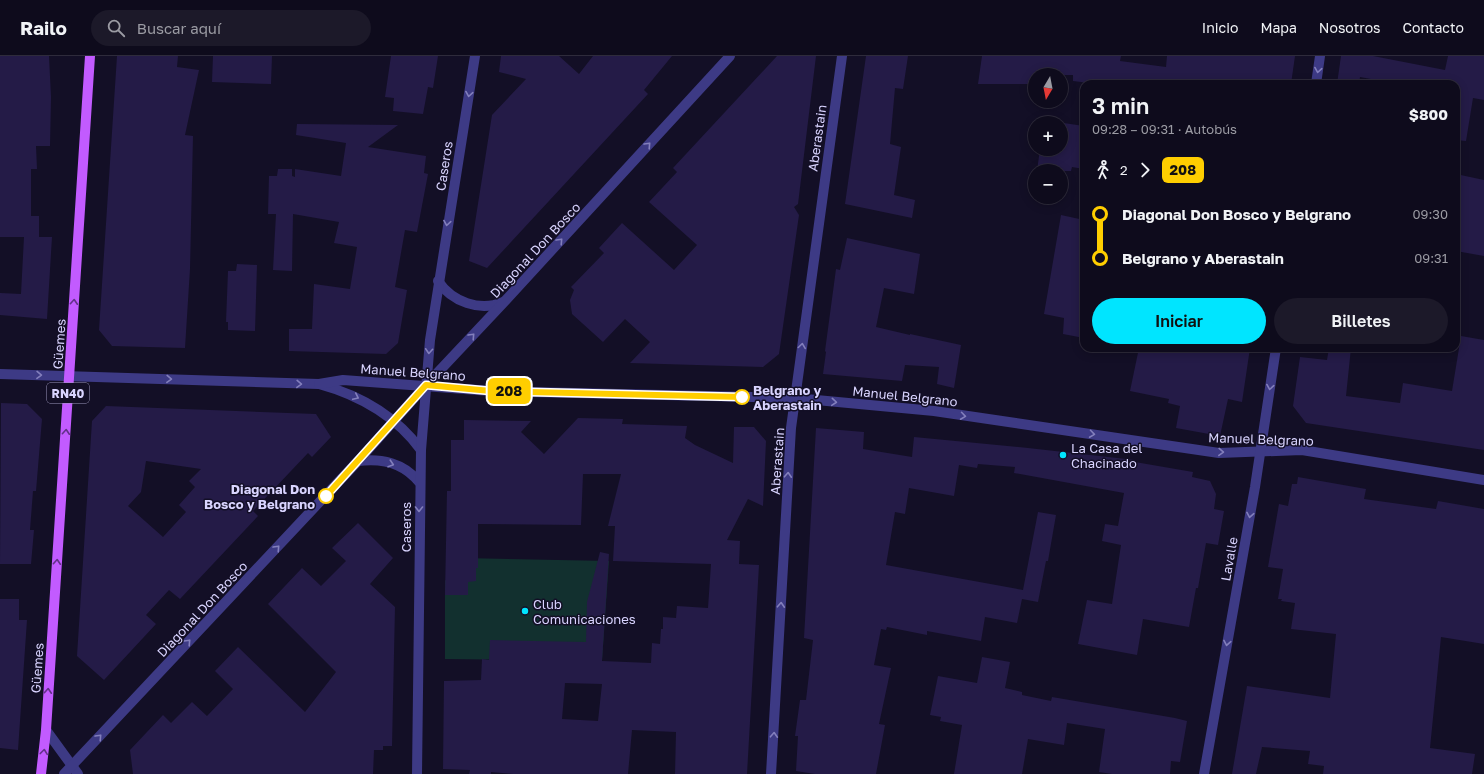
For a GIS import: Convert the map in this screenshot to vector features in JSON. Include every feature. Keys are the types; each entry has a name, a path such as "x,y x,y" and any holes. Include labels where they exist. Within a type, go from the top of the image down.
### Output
{"main road":[{"name":"Güemes","path":"40,774 46,730 90,56"}],"street":[{"name":"Caseros","path":"417,774 419,482 426,385 438,281 475,56"},
{"name":"Diagonal Don Bosco","path":"64,774 358,461 426,385 730,56"},
{"name":"Aberastain","path":"771,774 791,428 842,56"},
{"path":"1317,80 1320,56"},
{"path":"438,281 449,293 468,303 488,306 505,301"},
{"name":"Lavalle","path":"1204,774 1260,451 1275,352"},
{"name":"Manuel Belgrano","path":"0,374 319,384 343,380 491,391 795,398 934,411 1219,452 1302,450 1484,480"},
{"name":"Manuel Belgrano","path":"319,384 357,397 378,409 394,421 421,450"},
{"path":"358,461 376,460 394,464 403,468 419,482"},
{"path":"46,730 78,774"}],"green space":[{"name":"Club Comunicaciones","path":"462,558 609,561 602,661 445,659 445,581"}],"building":[{"path":"0,56 49,56 51,97 50,146 36,146 37,169 31,169 31,216 39,216 39,237 52,237 47,319 0,315 0,293 21,294 24,237 0,237"},
{"path":"117,56 178,56 177,67 199,70 185,135 193,136 190,269 185,348 112,346 99,330"},
{"path":"213,56 272,56 271,84 212,82"},
{"path":"391,56 438,56 433,88 428,87 423,114 393,111 394,98 385,97"},
{"path":"501,56 559,56 579,74 593,56 672,56 644,90 648,94 487,268 469,261 492,115 526,79 499,72"},
{"path":"777,56 816,56 798,204 794,207 799,215 779,354 763,367 630,363 650,342 625,319 603,342 572,314 570,300 574,290 571,287 604,253 599,248 622,223 674,270 697,245 649,202 677,172 673,168"},
{"path":"866,56 908,56 903,89 895,88 890,144 901,147 894,195 915,200 912,218 845,204"},
{"path":"982,56 1121,56 1120,61 1166,67 1167,56 1295,56 1292,80 1080,80 1080,82 1073,81 1073,75 1068,75 1068,68 1028,68 1028,84 978,84"},
{"path":"1341,56 1373,56 1445,70 1448,56 1484,56 1484,100 1473,98 1466,141 1460,140 1460,80 1376,80 1360,77 1360,80 1338,80"},
{"path":"297,124 398,125 368,147 426,156 424,173 428,174 417,232 405,230 395,287 407,290 398,343 386,354 289,351 289,329 312,329 314,284 350,289 357,247 334,243 339,222 293,214 292,271 273,270 276,214 268,214 269,176 277,176 278,169 292,169 292,176 295,177 295,169 341,176 346,143 296,135"},
{"path":"1068,124 1080,125 1080,168 1072,167 1071,171 1068,171 1068,164 1038,164 1039,156 1068,156"},
{"path":"1460,175 1484,180 1484,256 1460,252"},
{"path":"1061,215 1080,219 1080,337 1063,334 1064,318 1044,314"},
{"path":"847,238 920,254 914,294 884,288 876,327 961,345 954,388 937,384 939,367 905,365 902,381 823,374 836,269 840,270"},
{"path":"237,264 257,265 255,331 228,330 228,322 226,322 228,271 236,271"},
{"path":"1461,336 1484,340 1484,450 1306,423 1293,406 1300,357 1327,360 1328,352 1351,352 1346,396 1400,403 1403,383 1452,391 1458,352 1460,352"},
{"path":"1138,352 1249,352 1242,402 1228,399 1220,436 1176,428 1180,406 1168,403 1169,399 1130,391"},
{"path":"1,403 27,404 42,419 36,491 33,491 30,530 34,530 31,564 0,564"},
{"path":"106,406 316,414 331,437 312,457 308,453 253,511 258,516 180,599 169,590 146,615 156,624 104,680 77,656 92,421","holes":["146,461 201,469 189,481 195,487 179,505 186,512 163,537 128,506 141,492"]},
{"path":"578,418 623,419 622,424 687,426 685,438 695,445 733,463 734,427 754,427 766,441 763,506 748,499 727,540 740,541 739,564 759,565 747,774 675,774 676,732 632,730 628,774 513,774 491,772 491,774 469,774 470,770 443,769 444,681 481,680 482,659 489,660 490,640 586,642 587,602 600,552 609,554 602,661 651,663 652,643 660,644 661,629 663,629 663,617 676,618 677,606 708,608 711,564 613,561 615,526 608,526 621,474 583,474 581,525 478,524 478,568 476,568 476,581 468,582 468,595 445,595 447,491 451,491 451,440 464,440 464,420 531,421 521,432 544,454","holes":["565,683 602,684 598,721 562,719"]},
{"path":"816,428 864,432 863,449 912,457 914,437 1135,460 1135,462 1193,472 1192,477 1210,481 1216,494 1214,509 1224,511 1218,545 1206,543 1189,627 1143,619 1137,655 1078,644 1087,600 1112,604 1121,545 1102,541 1105,524 1118,526 1124,493 1014,473 1015,467 978,464 977,468 959,465 954,496 909,488 905,514 895,512 886,565 1023,590 1038,512 1056,515 1048,561 1046,561 1038,602 1022,599 1017,623 985,617 981,641 927,631 927,635 887,627 886,630 881,629 874,665 891,668 879,724 885,725 876,774 815,774 796,771 798,736 795,736 800,700 806,700 813,640 804,638"},
{"path":"1298,477 1366,489 1364,499 1436,509 1438,501 1484,509 1484,644 1441,637 1430,748 1475,754 1472,774 1323,774 1324,766 1308,764 1310,751 1262,747 1256,774 1232,774 1247,686 1330,698 1336,634 1291,629 1295,603 1281,601 1282,599 1278,599 1283,569 1268,567 1279,504 1288,506 1292,484 1297,484"},
{"path":"358,523 393,558 370,584 395,607 392,746 383,746 383,750 374,750 373,774 133,774 130,750 163,715 171,723 192,702 207,716 233,689 215,671 238,647 305,712 336,672 268,604 302,568 321,586 346,561 332,548"},
{"path":"0,599 19,599 19,620 27,620 18,750 0,748"},
{"path":"982,657 1010,662 1005,688 1022,692 1022,695 1051,701 1052,697 1187,721 1180,762 1171,761 1170,774 1112,774 1099,772 1105,729 1067,723 1064,745 1028,739 1022,774 954,774 962,725 940,721 941,717 930,715 938,676 977,683"}],"bus line":[{"name":"208","path":"326,496 426,385 491,391 742,397"}],"place":[{"name":"Belgrano y Aberastain","path":"742,397"},
{"name":"La Casa del Chacinado","path":"1063,455"},
{"name":"Diagonal Don Bosco y Belgrano","path":"326,496"},
{"name":"Club Comunicaciones","path":"525,611"}]}
